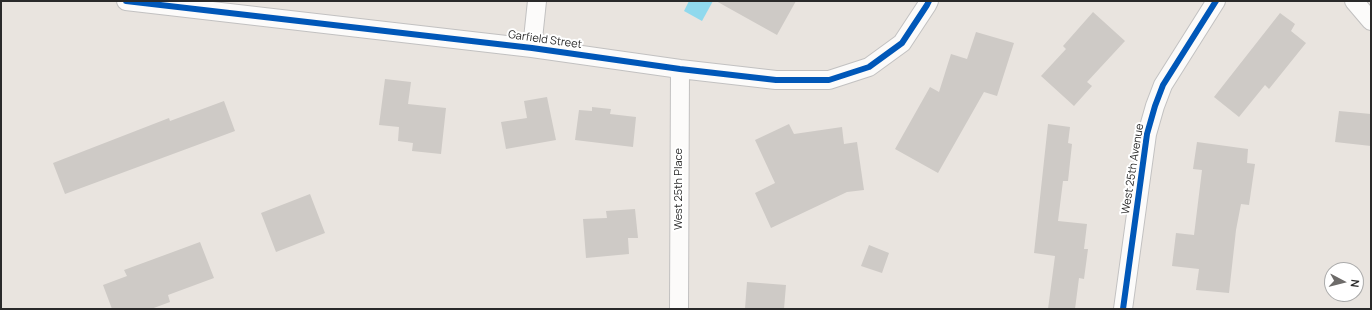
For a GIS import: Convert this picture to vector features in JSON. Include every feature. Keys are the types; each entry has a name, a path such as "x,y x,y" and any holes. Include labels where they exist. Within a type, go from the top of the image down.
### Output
{"street":[{"name":"Garfield Street","path":"126,1 269,9 680,69 776,80 829,80 869,66 902,43 929,1"},
{"path":"532,48 537,1"},
{"name":"West 25th Avenue","path":"1123,309 1147,134 1155,106 1163,84 1216,1"},
{"path":"1354,1 1371,21"},
{"name":"West 25th Place","path":"679,309 680,69"}],"water":[{"path":"689,1 713,1 702,21 684,11"}],"building":[{"path":"716,1 796,1 777,35"},
{"path":"1093,12 1125,41 1087,82 1092,86 1074,106 1041,76 1066,49 1063,46"},
{"path":"1280,13 1295,24 1291,31 1306,43 1269,89 1265,85 1239,117 1214,97"},
{"path":"976,32 1014,43 997,96 984,92 938,173 895,149 930,87 939,92 951,54 967,59"},
{"path":"385,79 411,82 408,104 446,108 441,154 412,151 413,143 398,141 399,127 379,125"},
{"path":"547,97 556,140 506,149 501,122 527,118 524,101"},
{"path":"224,101 235,131 65,194 53,163 169,118 170,121"},
{"path":"592,107 611,109 610,114 636,117 633,147 575,140 579,110 592,111"},
{"path":"1339,111 1371,114 1371,146 1335,142"},
{"path":"789,124 794,134 842,127 844,144 857,142 864,190 847,192 771,228 755,193 775,183 755,140"},
{"path":"1048,124 1070,127 1068,143 1072,144 1068,181 1063,181 1058,221 1087,224 1084,249 1088,249 1084,279 1079,278 1075,309 1048,309 1055,256 1034,253"},
{"path":"1197,142 1248,149 1247,163 1255,164 1249,205 1241,204 1236,230 1229,293 1196,290 1199,269 1172,266 1176,233 1194,235 1202,170 1193,169"},
{"path":"310,194 325,233 276,252 261,213"},
{"path":"635,209 638,238 628,238 629,254 586,258 583,219 607,218 606,211"},
{"path":"200,242 214,278 168,295 170,302 151,309 112,309 103,285 127,276 124,270"},
{"path":"869,245 889,253 882,273 861,266"},
{"path":"747,282 786,285 784,309 745,309"}],"cycle path":[{"path":"126,1 532,48 680,69 776,80 829,80 869,67 902,43 929,1"},
{"path":"1123,309 1147,134 1155,106 1163,85 1216,1"}]}
